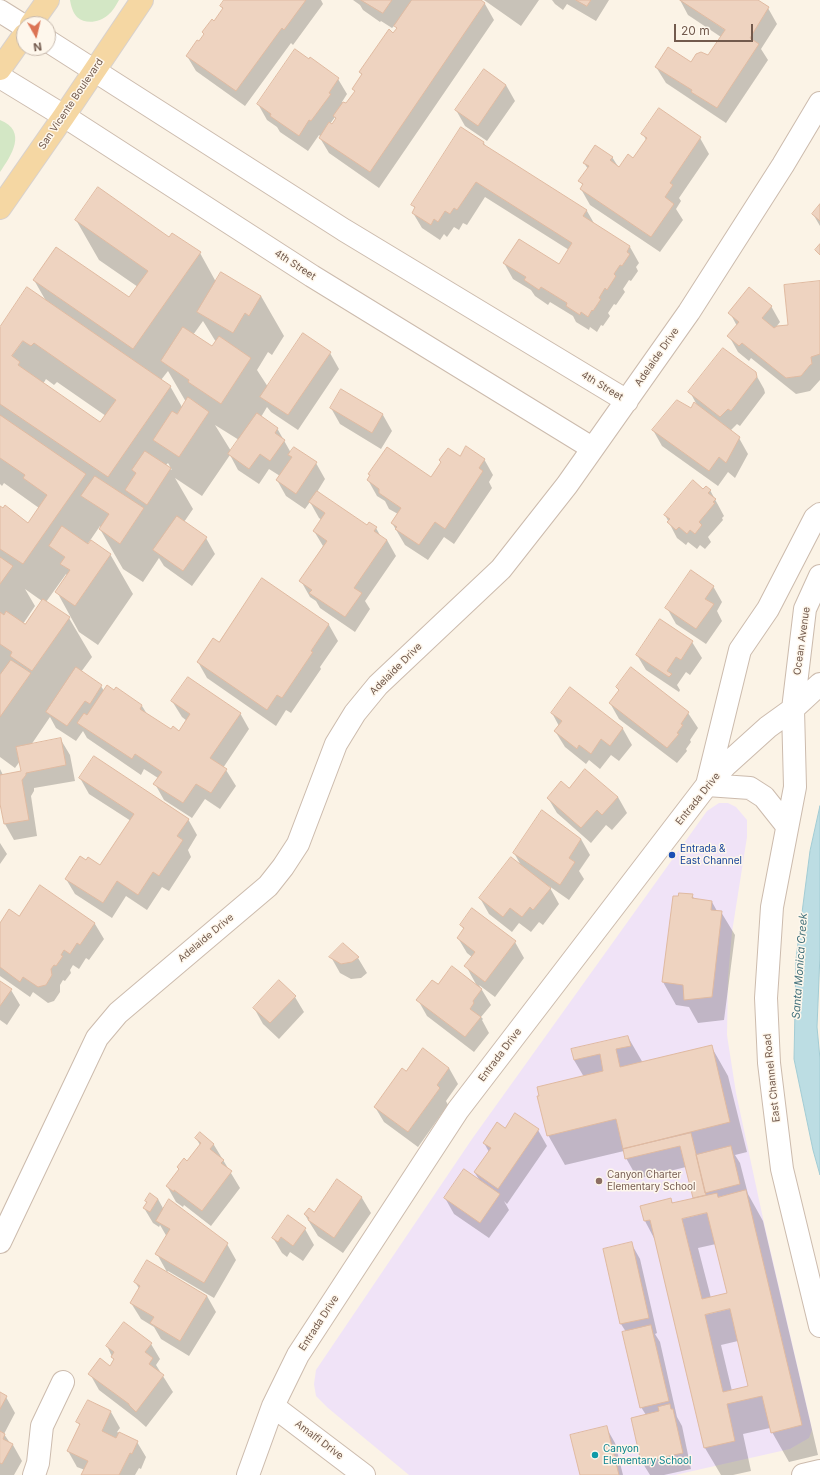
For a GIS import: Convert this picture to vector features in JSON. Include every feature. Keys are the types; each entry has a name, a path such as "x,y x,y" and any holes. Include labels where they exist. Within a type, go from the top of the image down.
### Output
{"main road":[{"path":"37,16 48,0"},
{"name":"San Vicente Boulevard","path":"0,208 142,0"},
{"path":"0,69 16,46"}],"street":[{"path":"0,11 16,21"},
{"name":"4th Street","path":"56,46 344,230 627,401"},
{"name":"4th Street","path":"0,77 64,116 312,276 592,448"},
{"name":"Adelaide Drive","path":"0,1242 98,1038 118,1014 268,886 283,867 298,844 336,744 356,713 378,685 501,569 567,485 689,312 820,103"},
{"path":"787,826 764,797 750,788 707,785 740,650 768,609 815,518 820,514"},
{"name":"Ocean Avenue","path":"793,710 805,609 820,576"},
{"name":"Entrada Drive","path":"248,1475 273,1406 298,1355 458,1110 707,785 727,764 768,727 793,710 820,684"},
{"path":"793,710 820,705"},
{"name":"East Channel Road","path":"793,710 795,787 772,907 766,998 769,1063 782,1168 820,1326"},
{"path":"34,1475 38,1463 42,1426 63,1382"},
{"name":"Amalfi Drive","path":"273,1406 364,1475"},
{"path":"802,1475 820,1471"}],"shaded area":[{"name":"Canyon Charter Elementary School","path":"719,803 728,803 736,807 747,820 747,837 732,932 728,977 727,1035 736,1093 764,1223 810,1420 812,1430 809,1438 790,1449 675,1475 409,1475 328,1408 316,1396 314,1384 316,1370 472,1139 707,811"}],"green space":[{"path":"70,0 119,0 111,12 105,17 97,21 89,22 77,17 72,9"},
{"path":"0,120 8,125 13,131 15,144 9,159 0,172"}],"water":[{"name":"Santa Monica Creek","path":"820,806 820,954 817,1027 820,1059 820,1175 813,1150 794,1059 796,959 810,851"}],"building":[{"path":"224,0 306,0 284,30 282,28 236,91 186,56 197,40 199,41 204,34 202,32 212,19 214,21 223,8 220,6"},
{"path":"361,0 392,0 383,13"},
{"path":"412,0 481,0 485,3 370,172 319,138 329,122 332,124 336,118 333,116 343,102 346,103 355,91 352,89 362,74 359,72 389,29 393,33 397,28 394,26"},
{"path":"576,0 591,0 587,6"},
{"path":"680,0 758,0 769,7 750,38 759,44 717,108 691,92 692,90 655,67 668,47 691,62 696,54 701,52 708,55 725,30"},
{"path":"295,49 309,59 310,57 339,78 329,93 331,94 311,121 309,120 299,136 270,116 271,114 257,104"},
{"path":"484,69 506,85 478,126 455,110"},
{"path":"659,108 701,137 670,183 673,185 665,197 674,204 651,237 580,189 583,184 578,181 589,166 583,163 595,145 613,157 610,160 619,167 628,154 633,158 647,138 641,134"},
{"path":"461,127 484,142 483,144 587,210 583,216 630,246 627,252 630,254 622,266 620,265 614,274 616,276 607,290 605,288 599,298 601,299 588,317 581,312 580,315 566,306 567,303 541,287 539,290 524,280 526,277 503,263 519,239 559,264 572,243 476,182 457,210 454,208 450,214 445,211 438,222 434,219 431,225 412,213 415,207 411,205"},
{"path":"98,187 169,237 172,233 201,252 133,349 33,280 56,247 129,297 148,271 75,220"},
{"path":"820,204 820,221 812,214"},
{"path":"820,244 820,255 815,250"},
{"path":"221,272 261,296 249,316 245,313 233,333 197,312"},
{"path":"820,281 820,354 811,357 812,364 801,376 786,378 742,343 739,346 727,336 739,322 728,313 749,287 772,306 762,318 774,328 777,326 788,325 784,285"},
{"path":"27,287 171,386 108,477 0,404 0,327","holes":["23,341 31,346 34,343 116,400 100,422 18,365 20,362 12,356"]},
{"path":"183,327 212,346 219,336 251,358 221,404 188,382 189,380 161,361"},
{"path":"303,333 331,352 288,415 260,397"},
{"path":"723,348 756,372 757,377 731,411 728,409 720,417 688,392"},
{"path":"341,389 383,414 372,433 330,408"},
{"path":"188,397 209,412 179,457 153,440 172,411 177,414"},
{"path":"677,400 691,408 694,402 740,437 726,463 719,457 709,471 652,430"},
{"path":"257,413 278,428 275,433 285,440 270,461 260,454 249,469 228,454"},
{"path":"0,415 86,474 23,564 0,549 0,506 3,508 5,505 28,523 47,495 23,478 25,475 0,458"},
{"path":"466,446 485,459 479,468 483,471 445,529 435,522 419,545 395,529 397,527 391,523 401,508 379,493 379,489 367,480 370,475 368,474 387,447 431,477 441,462 439,460 448,448 460,456"},
{"path":"294,447 317,462 296,494 276,480 292,457 288,455"},
{"path":"145,451 171,468 147,505 125,490 136,473 132,470"},
{"path":"95,476 144,508 120,544 99,529 109,514 81,496"},
{"path":"693,480 703,489 706,486 711,490 708,493 716,499 713,502 715,503 699,522 702,525 695,534 690,530 687,534 679,527 676,530 667,522 670,519 664,515"},
{"path":"317,491 367,525 369,522 377,527 374,531 387,540 354,588 362,593 345,617 309,593 312,590 299,581 327,541 313,531 325,513 309,502"},
{"path":"177,516 207,537 183,571 153,550"},
{"path":"62,526 88,544 91,540 111,554 75,606 55,592 70,570 60,564 65,557 49,546"},
{"path":"0,557 13,566 0,584"},
{"path":"691,570 714,586 705,599 714,604 696,629 665,608"},
{"path":"262,578 329,624 311,651 313,652 282,698 277,695 267,710 197,662 213,638 219,642"},
{"path":"43,599 70,617 32,671 10,656 12,652 0,644 0,612 4,615 6,611 25,624"},
{"path":"660,619 693,641 681,660 676,657 667,671 672,674 669,677 636,655"},
{"path":"11,660 31,673 0,717 0,675"},
{"path":"76,667 102,685 90,704 85,701 67,726 46,712"},
{"path":"631,667 689,712 681,724 683,725 677,733 679,734 667,748 609,703 619,690 616,687"},
{"path":"188,677 241,713 210,758 227,769 211,793 196,784 183,803 153,784 162,772 135,754 132,759 77,723 84,713 87,715 107,685 114,690 116,687 142,705 140,709 171,729 173,726 179,731 190,714 171,701"},
{"path":"570,687 623,728 610,746 601,739 591,754 579,745 577,749 554,731 562,721 551,713"},
{"path":"61,738 66,765 26,773 22,780 29,820 4,824 0,804 0,775 21,771 16,747"},
{"path":"94,756 189,819 177,836 183,840 159,876 153,872 138,895 117,881 103,903 65,879 80,856 86,860 88,857 100,865 134,814 79,778"},
{"path":"585,769 618,797 602,815 597,810 581,828 547,798 561,781 569,788"},
{"path":"542,810 581,839 569,858 575,862 560,885 513,853"},
{"path":"511,857 551,888 533,910 530,907 522,917 510,908 503,917 479,898"},
{"path":"40,885 95,923 80,945 77,943 70,954 64,950 61,955 63,956 56,966 54,965 51,969 52,975 46,985 38,987 23,977 20,982 0,967 0,923 9,909 19,916"},
{"path":"679,893 693,894 692,898 712,901 711,910 722,911 712,997 684,1000 683,985 662,982 673,896 678,896"},
{"path":"472,908 516,941 485,982 464,966 475,952 457,938 464,928 460,925"},
{"path":"343,943 359,957 352,962 341,964 329,957"},
{"path":"452,966 482,989 473,1001 474,1003 470,1009 481,1017 465,1037 416,1000 432,980 438,984"},
{"path":"279,980 296,996 270,1023 253,1008"},
{"path":"0,981 12,989 0,1006"},
{"path":"628,1036 631,1046 616,1049 620,1067 712,1045 730,1122 623,1149 616,1119 547,1136 537,1096 539,1096 537,1087 603,1071 600,1054 574,1060 571,1049"},
{"path":"423,1048 449,1068 437,1085 440,1088 408,1132 374,1107 402,1068 406,1071"},
{"path":"515,1113 539,1129 498,1189 474,1172 491,1148 483,1143 497,1122 505,1128"},
{"path":"200,1132 214,1144 210,1149 224,1160 221,1163 232,1171 202,1211 174,1190 174,1192 166,1186 179,1169 177,1167 184,1158 187,1161 201,1143 195,1138"},
{"path":"691,1133 706,1195 693,1198 680,1146 625,1159 623,1149"},
{"path":"731,1146 740,1184 705,1193 696,1155"},
{"path":"464,1169 500,1194 480,1223 444,1198"},
{"path":"337,1179 362,1197 334,1238 308,1220 309,1218 304,1214 309,1208 314,1212"},
{"path":"746,1190 802,1425 771,1433 762,1396 727,1404 735,1441 704,1448 650,1220 644,1221 640,1206 671,1198 672,1203 717,1193 718,1197","holes":["707,1213 727,1293 702,1299 682,1219","730,1309 748,1386 723,1392 705,1315"]},
{"path":"150,1193 158,1199 150,1212 143,1208"},
{"path":"169,1199 228,1243 204,1283 155,1254 170,1229 156,1221"},
{"path":"288,1215 306,1228 293,1246 281,1237 278,1242 272,1238"},
{"path":"632,1242 649,1318 620,1324 603,1249"},
{"path":"147,1260 207,1296 180,1341 150,1323 154,1317 130,1303 140,1286 134,1282"},
{"path":"124,1322 152,1343 145,1352 153,1358 149,1364 164,1375 136,1412 129,1404 88,1374 100,1358 110,1366 114,1359 111,1357 114,1352 106,1346"},
{"path":"651,1325 669,1401 640,1408 622,1332"},
{"path":"0,1392 7,1396 0,1409"},
{"path":"88,1400 111,1411 102,1431 116,1438 119,1432 138,1441 119,1475 81,1475 88,1461 67,1451 80,1424 76,1422"},
{"path":"670,1404 671,1409 673,1409 683,1453 641,1462 631,1418 659,1411 658,1407"},
{"name":"Canyon Elementary School","path":"607,1426 619,1475 580,1475 570,1435"},
{"path":"0,1431 5,1434 3,1439 13,1444 2,1464 0,1463"}],"place":[{"name":"Entrada & East Channel","path":"672,855"},
{"name":"Canyon Charter Elementary School","path":"599,1181"},
{"name":"Canyon Elementary School","path":"595,1455"}]}
